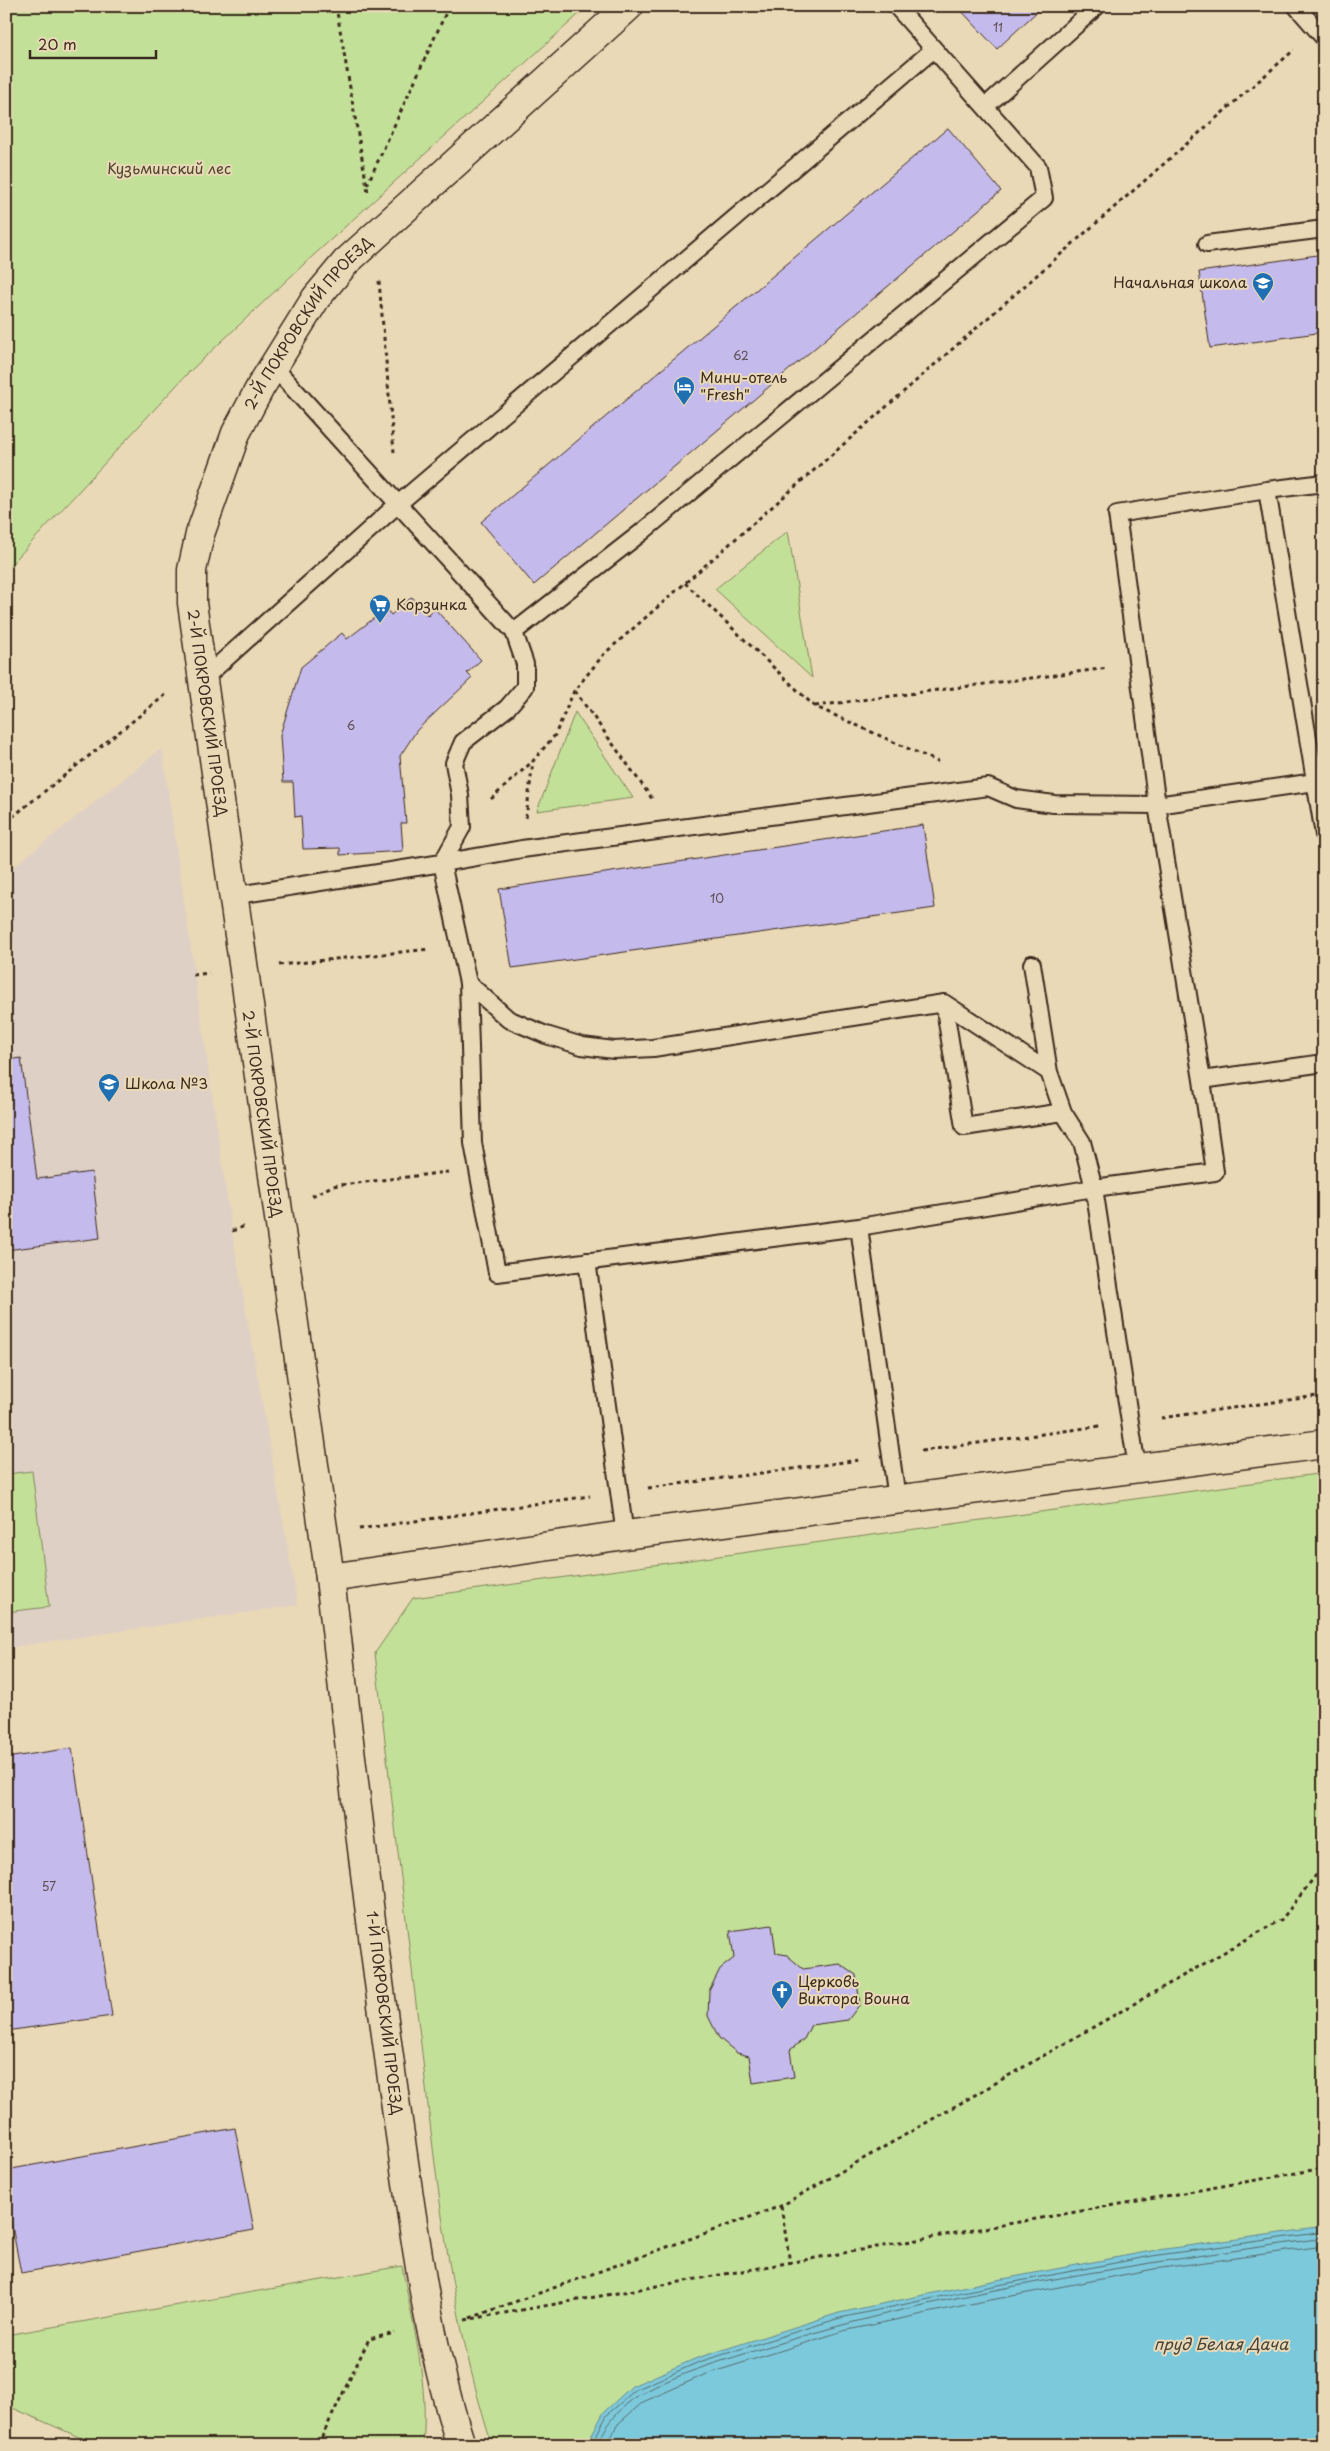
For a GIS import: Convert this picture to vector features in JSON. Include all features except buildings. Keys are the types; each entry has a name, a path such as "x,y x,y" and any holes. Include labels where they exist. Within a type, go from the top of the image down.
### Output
{"street":[{"name":"2-Й ПОКРОВСКИЙ ПРОЕЗД","path":"330,1578 231,896 192,603 192,570 200,534 236,433 316,298 346,262 629,6"},
{"path":"330,1578 625,1535 1324,1444"},
{"name":"1-Й ПОКРОВСКИЙ ПРОЕЗД","path":"330,1578 388,2047 416,2245 446,2400 461,2445"}],"lane":[{"path":"514,632 642,532 1044,198 1038,167 896,6"},
{"path":"986,106 1097,6"},
{"path":"1296,6 1321,31"},
{"path":"201,674 398,504 934,49"},
{"path":"1207,244 1324,229"},
{"path":"274,366 514,632 525,664 525,687 506,708 463,742 454,763 460,795 462,827 442,863 468,983 473,1143 497,1273 859,1227 1094,1188 1214,1172 1202,1080 1157,805 1118,514 1267,490 1324,483"},
{"path":"1267,490 1324,835"},
{"path":"231,896 442,863 522,848 988,787 1016,799 1054,804 1157,805 1315,782"},
{"path":"1032,964 1050,1072 1063,1112 1082,1142 1094,1188 1137,1468"},
{"path":"468,983 508,1019 546,1035 582,1046 614,1050 653,1048 944,1003 1050,1072"},
{"path":"944,1003 964,1127 1063,1112"},
{"path":"1202,1080 1324,1063"},
{"path":"859,1227 897,1499"},
{"path":"587,1261 625,1535"}],"path":[{"path":"336,6 375,235 398,504"},
{"path":"366,185 449,6"},
{"path":"462,827 533,761 555,735 574,691 604,654 1321,31"},
{"path":"685,583 814,706 944,764 988,787"},
{"path":"814,706 1138,664"},
{"path":"6,822 201,674"},
{"path":"574,691 673,829"},
{"path":"522,848 533,761"},
{"path":"193,975 217,972"},
{"path":"232,1231 277,1214 332,1186 478,1168"},
{"path":"322,1532 348,1531 1324,1395"},
{"path":"1324,1868 1320,1870 1282,1919 781,2206 460,2321 1324,2168"},
{"path":"781,2206 790,2263"},
{"path":"318,2445 368,2340 432,2325"}],"shaded area":[{"name":"Школа №3","path":"162,748 232,1231 298,1605 6,1648 6,873"}],"green space":[{"name":"Кузьминский лес","path":"6,6 588,6 304,264 187,374 6,570"},
{"path":"788,531 812,678 715,589"},
{"path":"575,712 633,798 537,811"},
{"path":"32,1471 49,1607 6,1612 6,1474"},
{"path":"1324,1473 1324,2445 492,2445 466,2349 447,2251 375,1653 413,1598"},
{"path":"402,2266 422,2377 424,2400 423,2445 97,2445 6,2405 6,2335"}],"water":[{"name":"пруд Белая Дача","path":"1324,2227 1324,2445 586,2445 604,2412 632,2386 697,2358 839,2313 971,2285 1151,2251"}],"place":[{"name":"Начальная школа","path":"1263,302"},
{"name":"Мини-отель \"Fresh\"","path":"684,406"},
{"name":"Корзинка","path":"380,624"},
{"name":"Школа №3","path":"109,1103"},
{"name":"Церковь Виктора Воина","path":"782,2010"}]}
